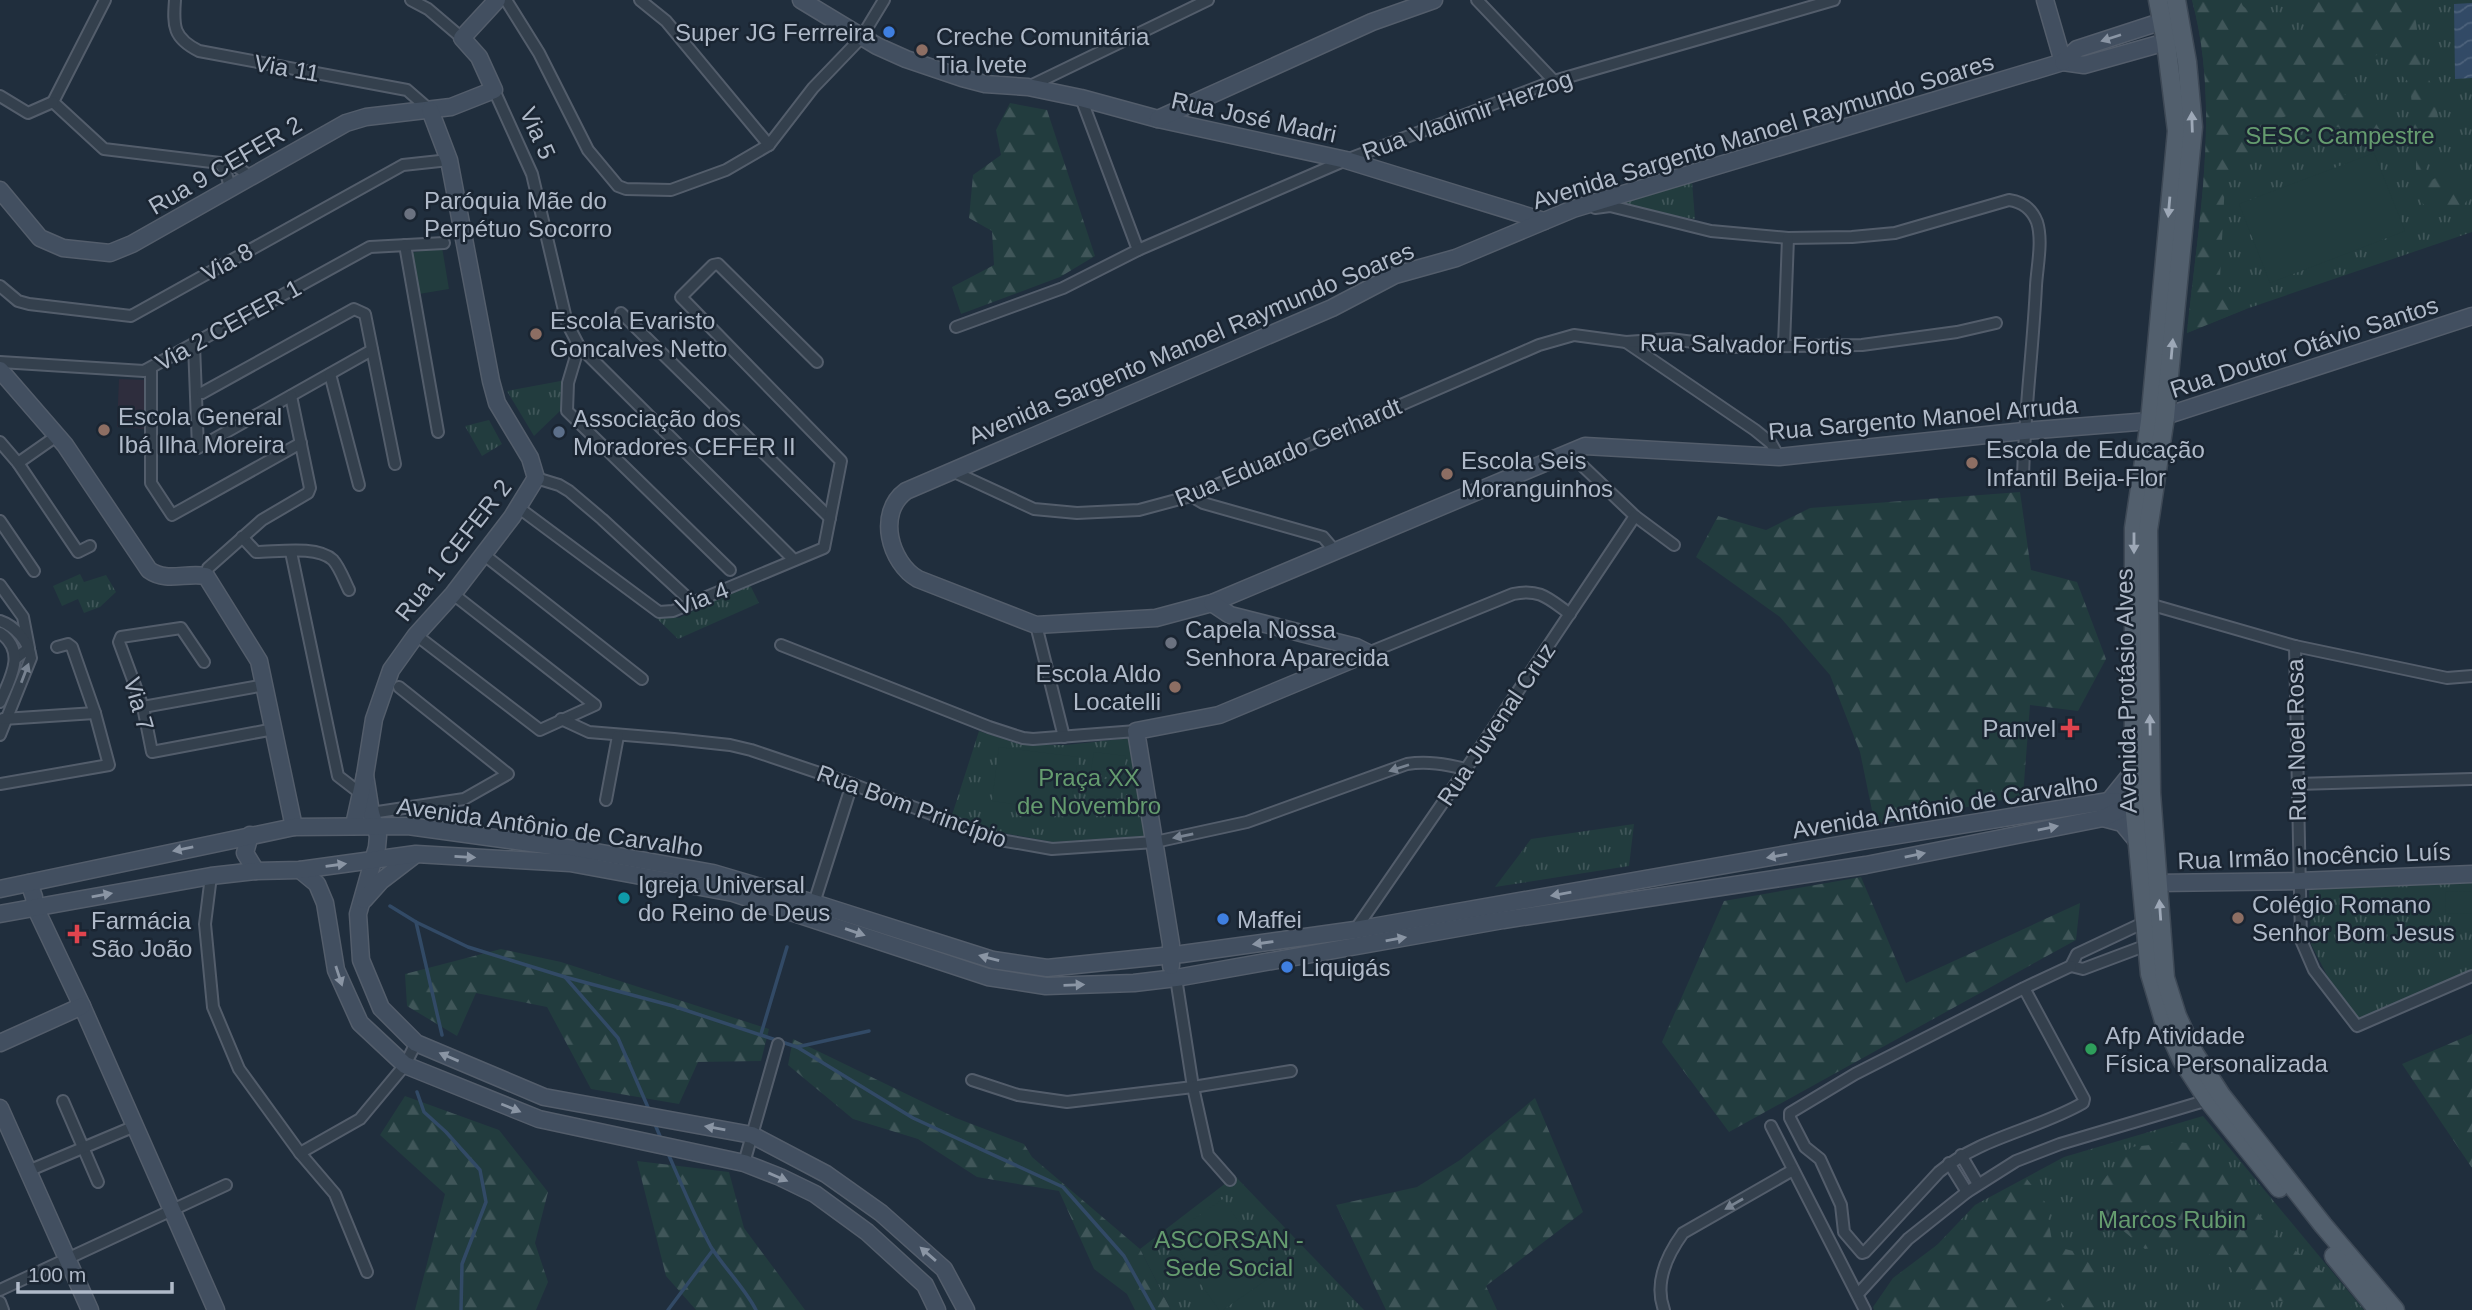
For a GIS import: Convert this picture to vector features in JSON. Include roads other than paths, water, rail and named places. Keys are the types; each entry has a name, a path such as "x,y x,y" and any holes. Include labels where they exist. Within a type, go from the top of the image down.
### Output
{"main road":[{"name":"Avenida Protásio Alves","path":"2158,0 2177,131 2148,530 2151,793 2165,978 2176,1016 2193,1053 2221,1095 2323,1225 2395,1310"},
{"name":"Avenida Protásio Alves","path":"2175,0 2187,62 2193,127 2157,419 2134,528 2134,803 2150,974 2164,1021 2182,1060 2208,1100 2378,1310"},
{"path":"2166,42 2175,0"},
{"path":"2151,793 2134,803 2143,812 2153,830"}],"street":[{"path":"0,96 28,113 53,102 105,0"},
{"name":"Via 11","path":"175,0 175,29 183,42 199,51 407,90 430,110"},
{"name":"Via 5","path":"411,0 428,9 462,38 479,57 532,174 567,323 579,346 794,560"},
{"path":"462,38 497,0"},
{"path":"506,0 538,53 588,150 618,186 626,189 671,190 726,170 769,145 813,88 861,38 884,0"},
{"path":"640,0 666,21 769,145"},
{"name":"Rua José Madri","path":"801,0 861,38 906,59 962,78 985,84 1028,87 1081,98 1158,119 1346,160 1544,221"},
{"path":"1028,87 1208,0"},
{"path":"1158,119 1372,22 1434,0"},
{"path":"1477,0 1554,81"},
{"name":"Rua Vladimir Herzog","path":"956,327 1063,288 1138,250 1346,160 1554,81 1831,0"},
{"path":"2045,0 2063,62"},
{"name":"Avenida Sargento Manoel Raymundo Soares","path":"2063,62 2077,49 2163,21"},
{"name":"Avenida Sargento Manoel Raymundo Soares","path":"906,572 893,552 890,515 893,504 906,491 1332,308 1395,275 1456,258 1573,209 2063,62 2084,65 2166,42"},
{"name":"Rua 9 CEFER 2","path":"0,190 40,238 63,248 110,253 132,244 346,123 366,117 451,107 494,90"},
{"path":"1081,98 1138,250"},
{"path":"53,102 104,149 220,163 237,167 250,176"},
{"name":"Rua 1 CEFER 2","path":"354,825 364,794 374,719 387,678 416,635 453,594 519,508 536,478 530,458 497,402 449,160 430,110"},
{"name":"Via 8","path":"0,286 18,301 29,304 131,316 403,165 449,160"},
{"path":"220,163 230,187"},
{"path":"1573,209 1610,206 1711,231 1788,237 1880,236 2017,201 2032,212 2039,233 2022,480"},
{"path":"1784,345 1788,237"},
{"name":"Via 2 CEFER 1","path":"0,362 144,371 370,247 443,243"},
{"path":"405,245 438,432"},
{"name":"Via 4","path":"519,508 656,611 673,611 824,548 841,461 681,298 713,265 718,264 817,362"},
{"path":"202,393 354,309 365,314 395,464"},
{"path":"621,313 830,518"},
{"name":"Rua Doutor Otávio Santos","path":"2157,419 2472,316"},
{"name":"Rua Salvador Fortis","path":"1539,345 1574,335 1626,342 1671,339 1733,347 1862,345 1934,336 1996,323"},
{"path":"1626,342 1755,430 1770,443 1779,457"},
{"path":"194,345 198,448 372,350"},
{"name":"Rua Eduardo Gerhardt","path":"952,471 1034,509 1077,513 1139,510 1191,496 1539,345"},
{"path":"579,346 568,383 567,411 730,570"},
{"path":"151,369 151,483 172,515 301,443"},
{"path":"0,370 58,435 149,570 163,578 197,574 206,576 256,652 294,827"},
{"path":"330,374 359,485"},
{"path":"206,576 208,568 262,520 308,493 310,488 291,396"},
{"name":"Rua Sargento Manoel Arruda","path":"906,572 1036,625 1156,618 1212,603 1585,446 1779,457 2157,419"},
{"path":"18,463 58,435"},
{"path":"0,442 18,463 78,552 90,546"},
{"path":"1569,452 1635,516 1674,545"},
{"path":"536,478 569,491 693,603"},
{"path":"1191,496 1203,503 1323,537 1335,551"},
{"name":"Rua Juvenal Cruz","path":"1354,930 1466,769 1635,516"},
{"path":"0,521 34,571"},
{"path":"242,537 256,552 312,551 331,558 349,590"},
{"path":"291,552 338,776 364,794"},
{"path":"483,554 642,679"},
{"path":"0,584 23,617 31,658 4,719 0,735"},
{"path":"781,645 989,727 1023,738 1064,737 1136,731 1219,715 1513,594 1528,591 1540,593 1570,614"},
{"path":"416,635 540,730 595,705 453,594"},
{"path":"1212,603 1230,615 1356,647 1368,653"},
{"path":"2149,604 2295,646 2447,678 2472,676"},
{"path":"0,621 11,626 29,648"},
{"path":"1036,625 1064,737"},
{"name":"Via 7","path":"204,662 181,628 123,635 120,642 143,707 152,752 274,729"},
{"path":"0,633 7,638 16,658 16,666 0,702"},
{"path":"0,784 109,765 95,713 72,647 68,644 57,647"},
{"name":"Rua Noel Rosa","path":"2295,646 2301,940 2314,970 2357,1026 2472,976"},
{"path":"16,658 29,648"},
{"path":"143,707 265,685"},
{"path":"374,819 464,799 508,773 399,687"},
{"path":"4,719 95,713"},
{"name":"Rua Bom Princípio","path":"561,719 589,732 730,746 852,783 1000,840 1052,849 1155,842 1247,822 1407,764 1422,762 1466,769"},
{"path":"1136,731 1172,956 1170,970 1153,981"},
{"path":"606,800 618,736"},
{"path":"2109,801 2134,770"},
{"path":"2297,784 2472,779"},
{"path":"814,903 852,783"},
{"name":"Rua 1 CEFER 2","path":"364,794 374,819 377,847 360,905 358,923 361,960 381,1008 416,1043"},
{"name":"Avenida Antônio de Carvalho","path":"0,889 250,835 294,827 354,825 374,819 609,854 713,873 993,960 1046,968 1172,956 1354,930 1862,841 2109,801 2134,803"},
{"name":"Avenida Antônio de Carvalho","path":"0,914 211,876 300,870 416,854 570,863 733,893 988,977 1045,986 1153,981 1503,920 1866,864 2103,818 2134,803"},
{"path":"2103,818 2122,823 2136,840"},
{"path":"354,825 370,844 373,859"},
{"path":"250,835 245,853 256,871"},
{"path":"1862,841 1866,864"},
{"path":"1844,844 1848,867"},
{"path":"360,905 381,881 416,854"},
{"path":"300,870 317,884 324,902 336,970 360,1023 405,1065 539,1119 744,1163 815,1194 867,1232 925,1284 937,1310"},
{"name":"Rua Irmão Inocêncio Luís","path":"2157,883 2472,874"},
{"path":"211,876 205,924 214,1007 239,1069 300,1153 335,1194 367,1272"},
{"path":"29,883 35,908 82,1006 216,1310"},
{"path":"2024,988 2084,1099 2083,1104 1979,1145 1949,1163 1938,1171 1863,1253 1844,1232 1841,1205 1820,1159 1804,1146 1790,1113 1855,1074 2024,988 2071,966 2077,954 2145,922"},
{"path":"329,929 358,923"},
{"path":"2116,936 2123,954"},
{"path":"2071,966 2083,969 2147,945"},
{"path":"1199,952 1180,962 1176,978 1193,1087 1208,1155 1230,1180"},
{"path":"0,1043 82,1006"},
{"path":"300,1153 360,1119 405,1065 416,1043 544,1097 752,1135 826,1174 881,1213 944,1269 966,1310"},
{"path":"744,1163 778,1044"},
{"path":"972,1080 1018,1096 1067,1102 1193,1087 1291,1071"},
{"path":"1858,1294 1908,1239 1978,1184 2016,1161 2060,1144 2208,1100"},
{"path":"63,1101 98,1182"},
{"path":"0,1108 90,1310"},
{"path":"28,1171 135,1126"},
{"path":"1771,1126 1865,1310"},
{"path":"1961,1155 1978,1184"},
{"path":"1949,1163 1967,1192"},
{"path":"1664,1310 1661,1285 1664,1266 1683,1233 1793,1170"},
{"path":"0,1290 226,1185"},
{"path":"867,1232 881,1213"},
{"path":"0,1302 4,1310"}],"water":[{"path":"2472,3 2472,78 2455,79 2454,4"}],"waterway":[{"path":"390,906 468,947 565,977 618,1038 650,1112"},
{"path":"416,922 442,1035"},
{"path":"761,1034 787,947"},
{"path":"565,977 673,1006 797,1047 913,1118 1063,1187 1124,1256 1154,1310"},
{"path":"797,1047 869,1031"},
{"path":"417,1092 424,1112 480,1170 486,1202 462,1264 461,1310"},
{"path":"654,1122 662,1141"},
{"path":"667,1151 711,1247 756,1310"},
{"path":"668,1310 713,1250"}],"place":[{"name":"Super JG Ferrreira","path":"889,32"},
{"name":"Creche Comunitária Tia Ivete","path":"922,50"},
{"name":"Paróquia Mãe do Perpétuo Socorro","path":"410,214"},
{"name":"Escola Evaristo Goncalves Netto","path":"536,334"},
{"name":"Escola General Ibá Ilha Moreira","path":"104,430"},
{"name":"Associação dos Moradores CEFER II","path":"559,432"},
{"name":"Escola de Educação Infantil Beija-Flor","path":"1972,463"},
{"name":"Escola Seis Moranguinhos","path":"1447,474"},
{"name":"Capela Nossa Senhora Aparecida","path":"1171,643"},
{"name":"Escola Aldo Locatelli","path":"1175,687"},
{"name":"Panvel","path":"2070,728"},
{"name":"Igreja Universal do Reino de Deus","path":"624,898"},
{"name":"Colégio Romano Senhor Bom Jesus","path":"2238,918"},
{"name":"Maffei","path":"1223,919"},
{"name":"Farmácia São João","path":"77,934"},
{"name":"Liquigás","path":"1287,967"},
{"name":"Afp Atividade Física Personalizada","path":"2091,1049"}],"park label":[{"name":"SESC Campestre","path":"2340,135"},
{"name":"Praça XX de Novembro","path":"1089,791"},
{"name":"Marcos Rubin","path":"2172,1219"},
{"name":"ASCORSAN - Sede Social","path":"1229,1253"}]}
